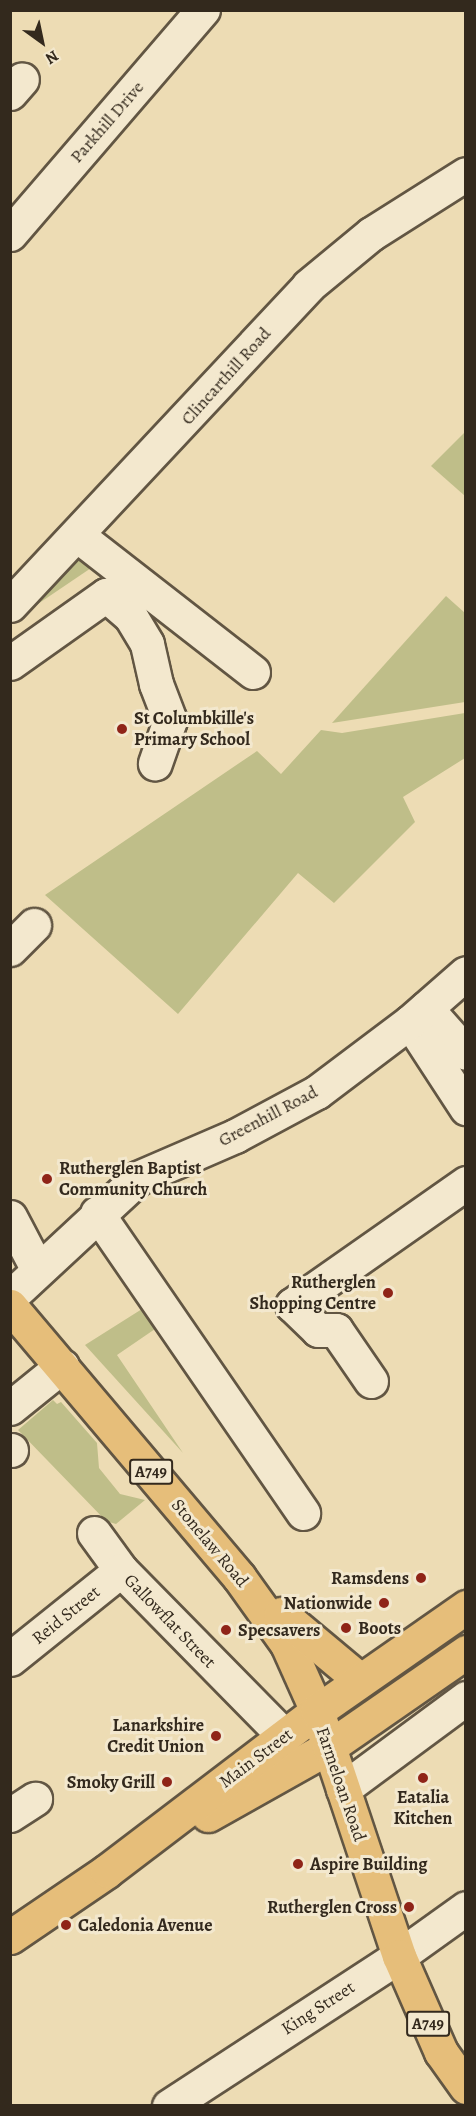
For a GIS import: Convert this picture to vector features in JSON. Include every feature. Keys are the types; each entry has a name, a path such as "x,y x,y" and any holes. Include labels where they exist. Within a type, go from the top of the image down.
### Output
{"main road":[{"name":"Stonelaw Road","path":"10,1306 239,1577 287,1644 317,1711"},
{"name":"A749","path":"239,1577 360,1680"},
{"name":"Main Street","path":"10,1937 107,1871 317,1711 465,1607"},
{"name":"Main Street","path":"107,1871 329,1748 465,1652"},
{"name":"Farmeloan Road","path":"317,1711 399,1956 441,2052 465,2087"}],"street":[{"name":"Parkhill Drive","path":"10,234 203,10"},
{"name":"Clincarthill Road","path":"10,605 308,286 370,234 465,174"},
{"path":"77,535 253,672"},
{"path":"10,663 106,595 131,617 147,645 156,684 170,720 155,763"},
{"path":"10,949 34,925"},
{"name":"Greenhill Road","path":"10,1297 138,1178 235,1136 317,1092 418,1015 465,973"},
{"path":"418,1015 465,1053"},
{"path":"418,1015 465,1108"},
{"path":"371,1382 336,1330 318,1330 292,1305 465,1183"},
{"path":"97,1214 303,1513"},
{"path":"10,1216 38,1270"},
{"path":"10,1408 62,1366"},
{"name":"Gallowflat Street","path":"94,1533 121,1570 250,1704 284,1736"},
{"name":"Reid Street","path":"10,1659 121,1570"},
{"path":"343,1789 465,1698"},
{"name":"King Street","path":"169,2106 399,1956 465,1908"}],"shaded area":[{"path":"465,432 465,496 431,466"},
{"path":"80,556 94,566 29,610 41,596"},
{"path":"446,596 465,613 465,702 332,723"},
{"path":"465,713 465,758 403,797 415,822 334,903 298,873 178,1014 45,895 257,751 281,774 321,730 342,733"},
{"path":"142,1309 155,1329 117,1355 183,1453 85,1345"},
{"path":"53,1400 57,1404 61,1402 97,1443 99,1468 120,1494 145,1500 116,1524 106,1521 18,1430"}],"place":[{"name":"St Columbkille's Primary School","path":"122,729"},
{"name":"Rutherglen Baptist Community Church","path":"47,1179"},
{"name":"Rutherglen Shopping Centre","path":"388,1293"},
{"name":"Ramsdens","path":"421,1578"},
{"name":"Nationwide","path":"384,1603"},
{"name":"Boots","path":"346,1628"},
{"name":"Specsavers","path":"226,1630"},
{"name":"Lanarkshire Credit Union","path":"216,1736"},
{"name":"Eatalia Kitchen","path":"423,1778"},
{"name":"Smoky Grill","path":"167,1782"},
{"name":"Aspire Building","path":"298,1864"},
{"name":"Rutherglen Cross","path":"409,1907"},
{"name":"Caledonia Avenue","path":"66,1925"}]}
